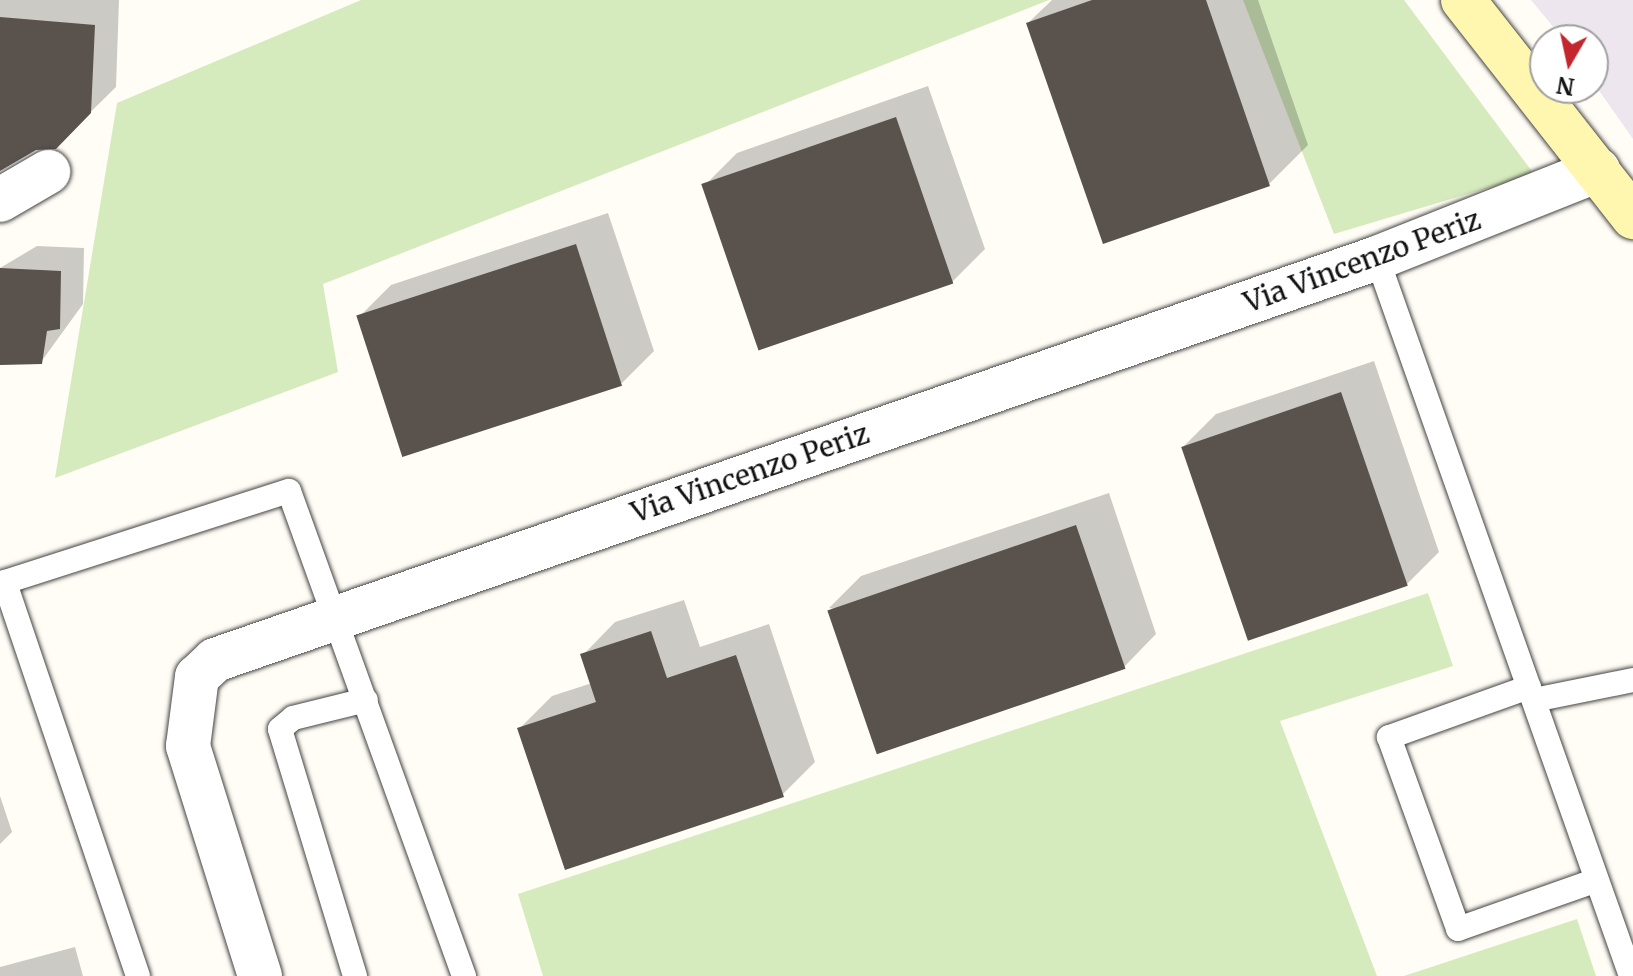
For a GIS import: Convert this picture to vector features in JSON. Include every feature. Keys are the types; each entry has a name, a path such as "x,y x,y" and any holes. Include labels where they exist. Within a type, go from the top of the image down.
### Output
{"street":[{"path":"1463,0 1633,217"},
{"name":"Via Vincenzo Periz","path":"260,976 188,746 197,677 215,660 1377,258 1598,170"},
{"path":"0,200 48,172"}],"lane":[{"path":"1377,258 1631,976"},
{"path":"138,976 5,582 289,491 337,616 464,976"},
{"path":"1597,880 1458,929 1389,737 1532,694 1633,680"},
{"path":"355,976 280,729 293,718 366,700"}],"shaded area":[{"path":"1531,0 1633,0 1633,139 1608,104 1609,24 1551,24"}],"green space":[{"path":"361,0 1049,0 323,284 338,372 55,478 117,103"},
{"path":"1243,0 1404,0 1534,174 1334,234"},
{"path":"1428,593 1453,666 1280,721 1377,976 543,976 518,894"},
{"path":"1577,919 1596,976 1404,976"}],"building":[{"path":"1092,0 1206,0 1270,186 1103,244 1026,23"},
{"path":"0,17 95,25 91,113 56,149 36,150 0,171"},
{"path":"896,117 953,283 759,350 701,184"},
{"path":"576,244 622,386 402,457 356,315"},
{"path":"0,268 61,271 60,329 47,331 42,364 0,365"},
{"path":"1341,392 1408,586 1248,641 1181,447"},
{"path":"1076,525 1125,669 877,754 827,611"},
{"path":"651,631 667,678 736,655 784,797 565,870 517,728 596,702 580,654"}]}
